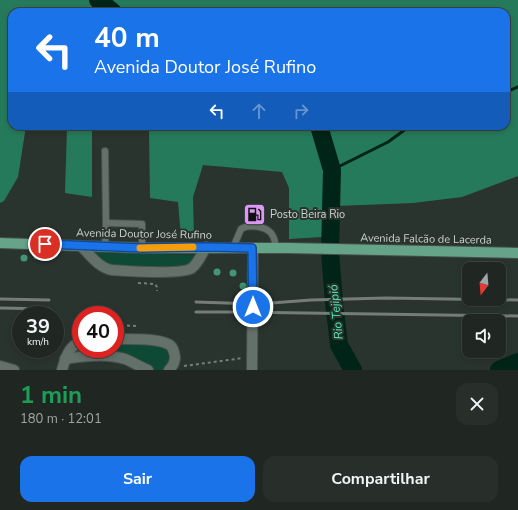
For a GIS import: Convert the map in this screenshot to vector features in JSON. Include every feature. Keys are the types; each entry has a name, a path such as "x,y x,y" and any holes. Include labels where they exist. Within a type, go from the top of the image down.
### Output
{"main road":[{"name":"Avenida Doutor José Rufino","path":"0,243 142,248 288,248"},
{"name":"Avenida Falcão de Lacerda","path":"288,248 518,253"}],"street":[{"path":"81,246 106,269 158,272 182,271 192,268 206,247"},
{"path":"252,248 252,370"},
{"path":"124,339 158,340 169,344 173,348 175,360 171,368"},
{"path":"62,370 65,359 72,347"},
{"path":"65,359 80,356 109,356 124,359 148,370"},
{"path":"0,366 14,370"}],"lane":[{"path":"105,151 105,246"},
{"path":"106,223 142,224 142,248"},
{"path":"233,248 241,230 248,227 256,227 268,230 272,234 275,240 276,248"}],"path":[{"path":"138,283 155,284 157,291"},
{"path":"124,325 137,326"},
{"path":"171,368 252,357"}],"green space":[{"path":"0,0 518,0 518,176 462,197 413,203 335,206 322,237 289,239 289,188 282,172 203,165 193,197 194,239 181,237 178,202 150,198 149,130 510,130 510,8 8,8 8,130 25,130 18,177 4,201 0,203"},
{"path":"67,130 92,130 92,197 65,193"},
{"path":"142,248 164,254 200,256 178,272 106,269 89,250"},
{"path":"124,337 159,339 173,351 168,370 144,370 123,359 94,358 124,358"},
{"path":"72,350 72,357 65,357"}],"waterway":[{"name":"Rio Tejipió","path":"98,0 108,8"},
{"path":"510,90 518,87"},
{"name":"Rio Tejipió","path":"320,130 332,170 330,252 339,345 353,370"},
{"path":"332,170 388,142 404,130"},
{"name":"Rio Tejipió","path":"499,370 518,362"}],"railway":[{"path":"196,302 258,304 311,300 386,298 518,300"},
{"path":"0,299 49,300"},
{"path":"0,308 12,308"},
{"path":"196,312 518,316"}],"slow traffic":[{"path":"140,248 193,247"}],"place":[{"name":"Posto Beira Rio","path":"254,214"}],"route":[{"path":"45,244 142,248 252,248 253,307"}]}
